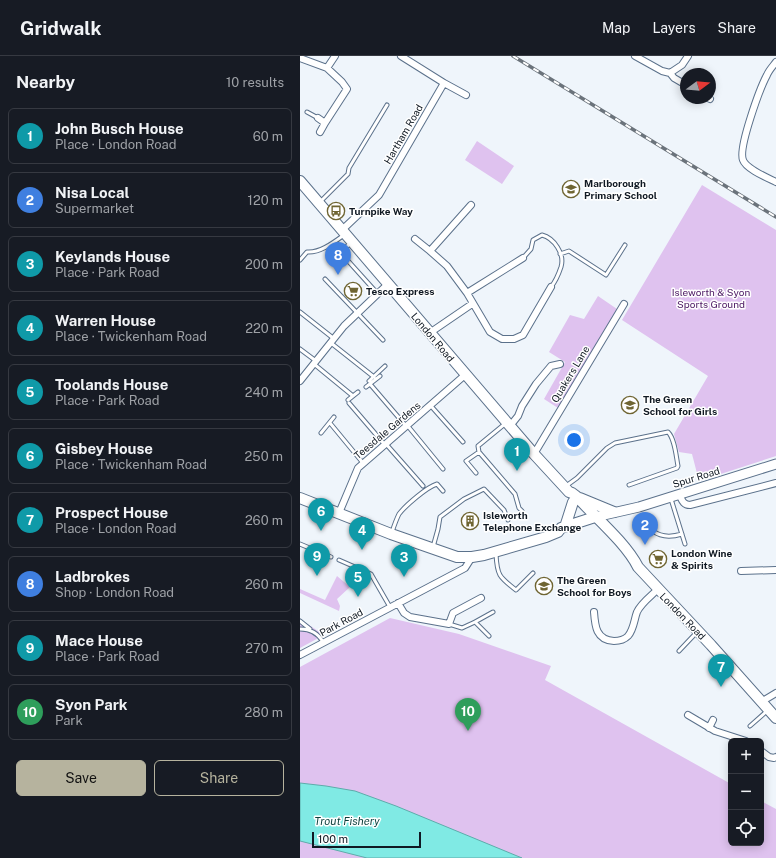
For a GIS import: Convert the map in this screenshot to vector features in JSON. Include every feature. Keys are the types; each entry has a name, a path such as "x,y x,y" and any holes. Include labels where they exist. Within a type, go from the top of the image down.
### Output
{"main road":[{"name":"London Road","path":"301,184 431,332 465,375 534,454 594,521 634,558 638,567 776,718"},
{"name":"Spur Road","path":"594,521 776,464"},
{"path":"561,530 571,494 619,512"},
{"path":"300,498 391,534 432,549 458,556 472,557 495,552 561,530 594,521"}],"street":[{"path":"327,68 335,56"},
{"path":"402,56 444,83 466,95"},
{"path":"636,56 662,71 670,73 674,78 680,82"},
{"path":"670,73 682,65 688,56"},
{"path":"300,58 327,68 342,82 347,89 320,132"},
{"path":"776,62 767,75 746,131 742,156 743,161 747,166 776,182"},
{"name":"Hartham Road","path":"347,235 379,195 444,83"},
{"path":"318,118 325,123"},
{"path":"430,251 471,205"},
{"path":"415,239 447,266 467,293 472,304 490,332 502,339 514,339 523,335 551,287"},
{"path":"467,293 523,258"},
{"path":"300,381 344,326 388,284"},
{"path":"431,332 472,304"},
{"name":"Quakers Lane","path":"534,454 624,304"},
{"path":"509,424 518,416 522,406 536,384 551,366 560,364"},
{"name":"Teesdale Gardens","path":"339,513 358,468 465,375"},
{"path":"675,495 685,505 690,505 776,483"},
{"name":"Park Road","path":"300,655 465,568 472,557"},
{"path":"741,571 776,570"},
{"path":"594,612 595,625 599,635 608,640 618,641 627,637 633,629 636,613 658,589"},
{"path":"398,603 404,614 410,617 449,624 453,613 481,598"},
{"path":"765,706 776,693"},
{"path":"688,715 709,728 737,738"},
{"path":"709,728 713,720"},
{"path":"764,753 774,758 776,757"}],"lane":[{"path":"319,203 348,174 349,168 387,105"},
{"path":"307,112 318,118"},
{"path":"300,260 307,252 313,252 332,244 347,235"},
{"path":"347,235 341,253 377,293"},
{"path":"523,258 531,249 533,240 542,235 549,237 557,246 560,254 561,266 551,287"},
{"path":"560,254 569,251 606,275 625,245"},
{"path":"325,278 356,313 383,340"},
{"path":"300,312 374,377"},
{"path":"300,349 353,396"},
{"path":"366,388 385,366"},
{"path":"370,382 380,376"},
{"path":"370,382 443,469"},
{"path":"358,392 349,402 423,486"},
{"path":"431,406 463,442"},
{"path":"321,433 334,417"},
{"path":"330,423 363,463"},
{"path":"509,424 478,446 479,452 515,494 519,508 522,512"},
{"path":"571,494 577,478 607,448 615,443 668,432 673,442 678,466 677,468 629,485"},
{"path":"476,473 466,462 479,452"},
{"path":"391,534 398,516 423,493 437,484 443,491"},
{"path":"432,549 440,517 464,499 484,490 504,510 508,520"},
{"path":"675,495 685,544"},
{"path":"653,531 657,534 672,537 682,534"},
{"path":"300,544 331,557"},
{"path":"495,552 497,569 501,578 516,590 533,574"},
{"path":"340,560 371,574 390,607"},
{"path":"449,624 462,628 493,612"},
{"path":"300,621 320,636 323,642"},
{"path":"475,622 489,636"},
{"path":"300,629 311,630"},
{"path":"679,651 698,631"},
{"path":"750,726 765,706"}],"green space":[{"path":"477,141 514,166 502,184 465,160"},
{"name":"Isleworth & Syon Sports Ground","path":"702,185 776,230 776,456 699,481 692,454 679,452 674,434 708,376 622,320"},
{"path":"598,296 617,309 558,408 544,399 565,362 549,352 570,315 584,319"},
{"path":"337,576 350,587 337,599 340,606 339,611 300,593 300,589 325,600"},
{"path":"390,618 459,634 551,666 545,680 728,782 728,846 764,846 764,803 776,809 776,858 300,858 300,667"},
{"path":"300,619 324,635 300,648"}],"water":[{"name":"Trout Fishery","path":"300,783 355,791 396,806 522,858 367,858 300,841"}],"railway":[{"path":"513,56 776,217"}],"place":[{"name":"Marlborough Primary School","path":"571,189"},
{"name":"Turnpike Way","path":"336,211"},
{"name":"Ladbrokes","path":"338,275"},
{"name":"Tesco Express","path":"353,291"},
{"name":"The Green School for Girls","path":"630,405"},
{"name":"John Busch House","path":"517,471"},
{"name":"Isleworth Telephone Exchange","path":"470,521"},
{"name":"Gisbey House","path":"321,531"},
{"name":"Nisa Local","path":"645,545"},
{"name":"Warren House","path":"362,550"},
{"name":"London Wine & Spirits","path":"658,559"},
{"name":"Mace House","path":"317,576"},
{"name":"Keylands House","path":"404,577"},
{"name":"The Green School for Boys","path":"544,586"},
{"name":"Toolands House","path":"358,597"},
{"name":"Prospect House","path":"721,687"},
{"name":"Syon Park","path":"468,731"}]}
